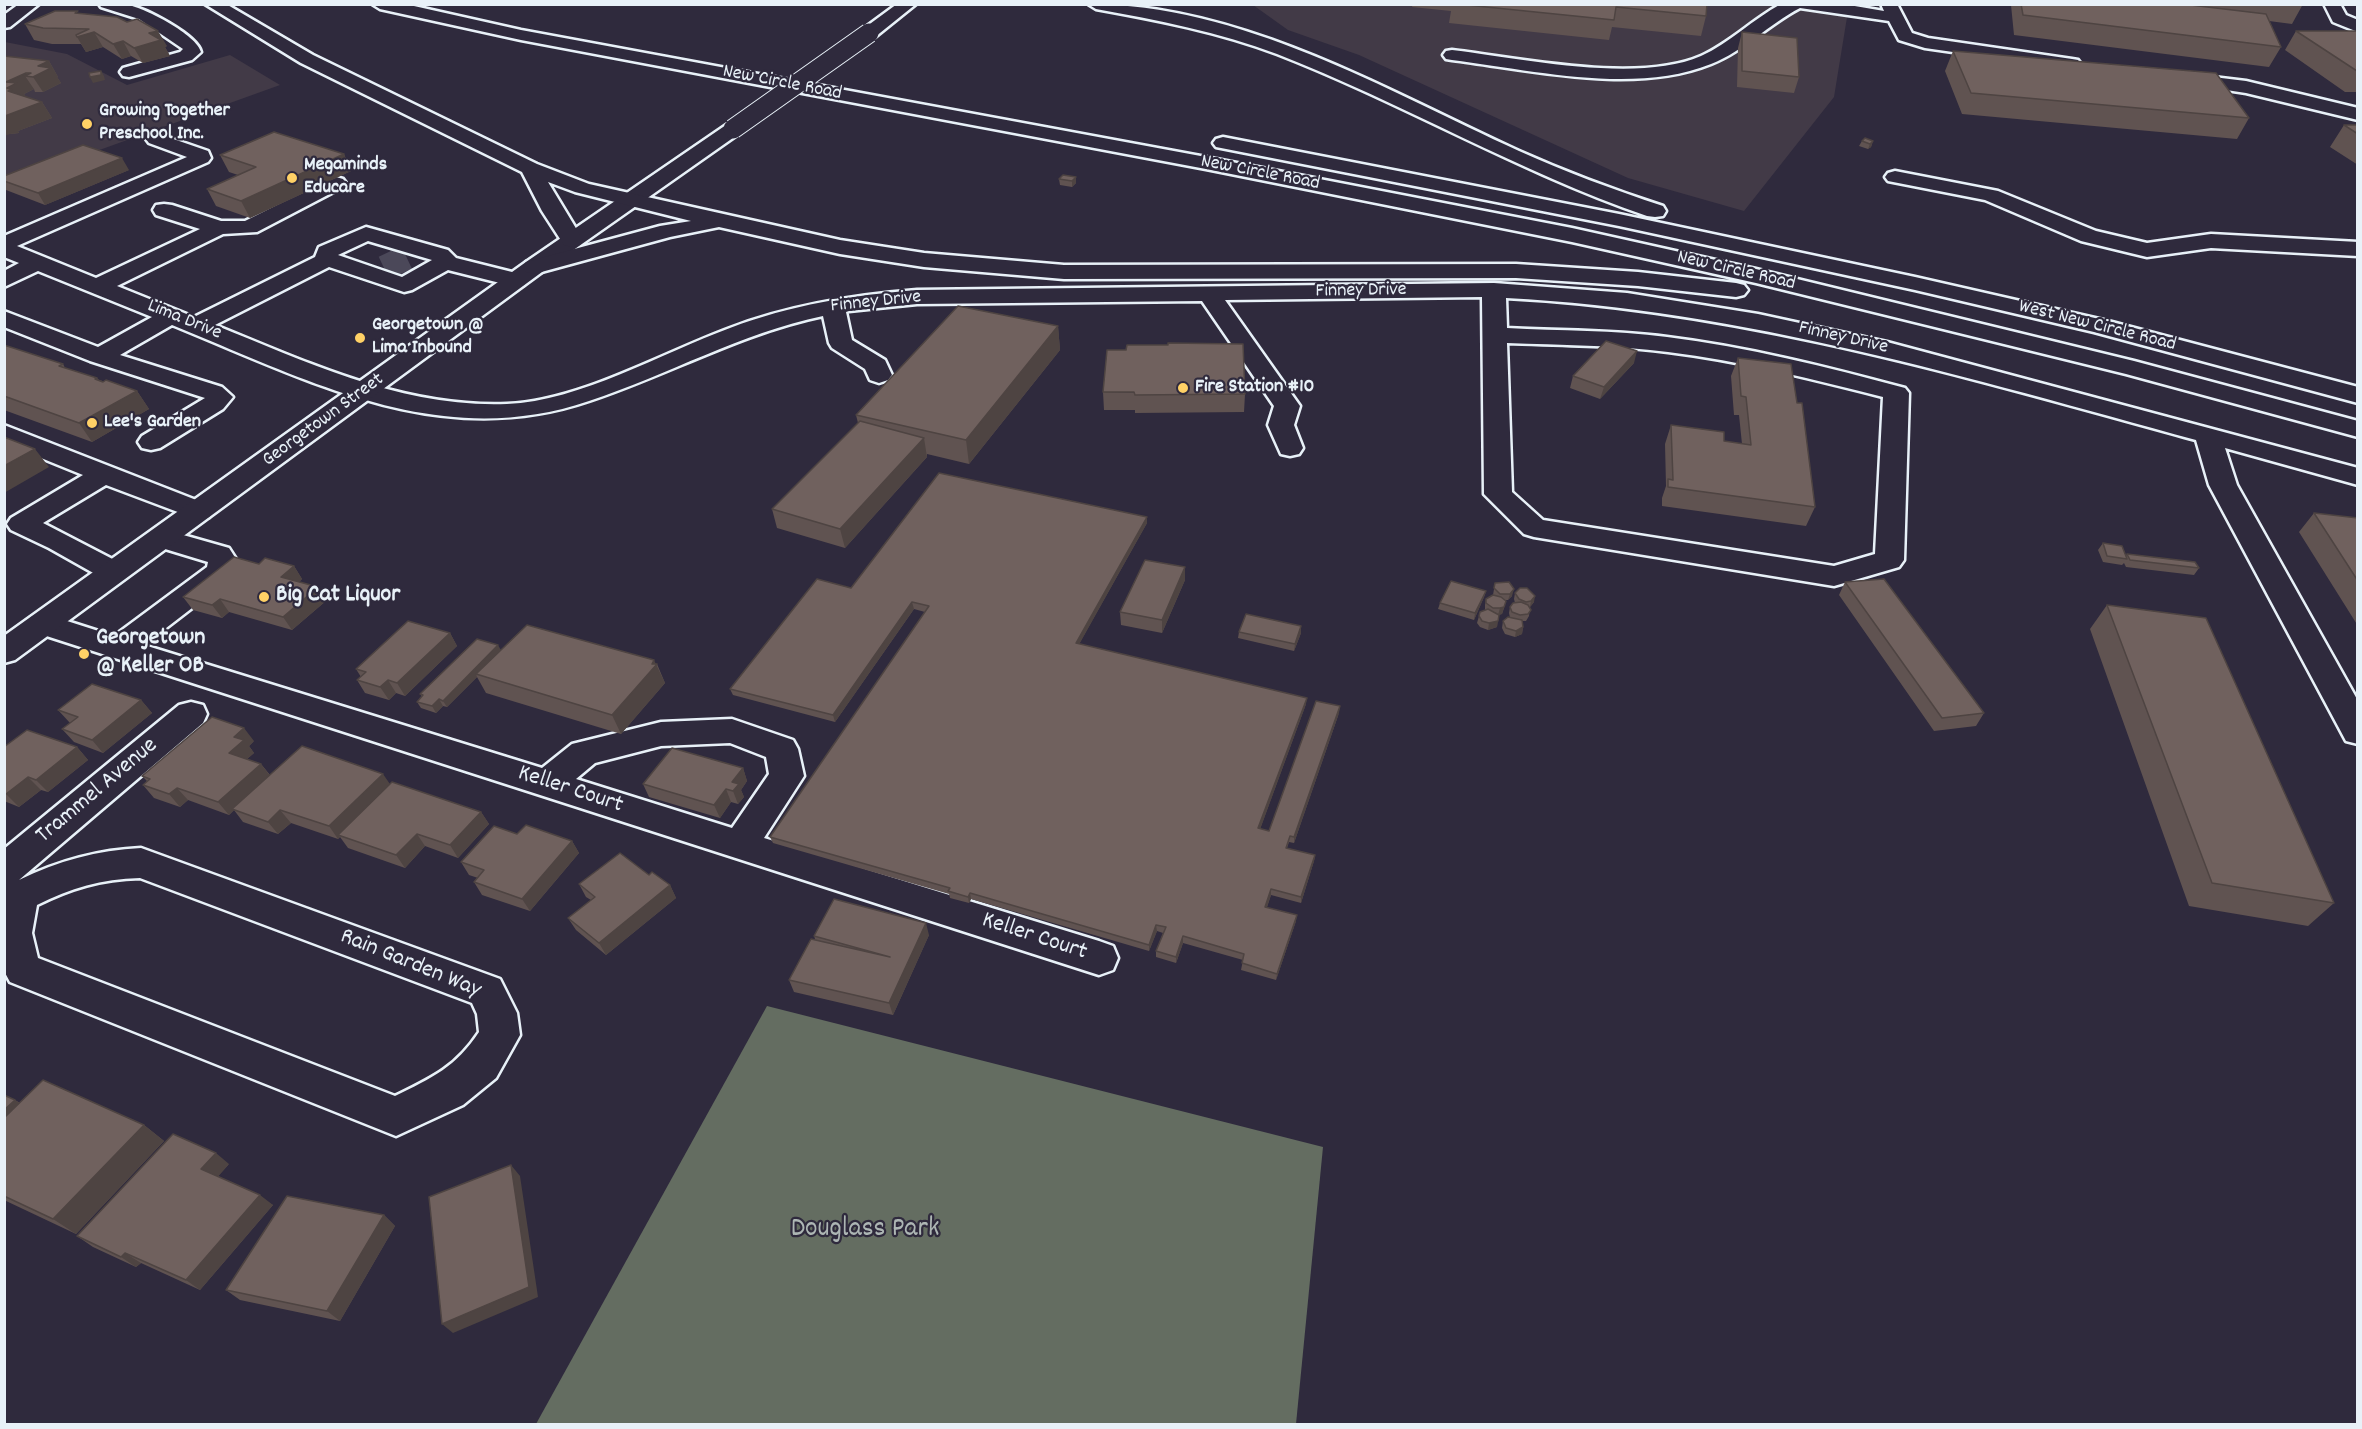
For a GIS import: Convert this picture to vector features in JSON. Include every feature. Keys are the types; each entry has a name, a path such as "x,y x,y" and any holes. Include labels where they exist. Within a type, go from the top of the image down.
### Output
{"main road":[{"path":"4,23 31,4"},
{"path":"107,4 145,15 191,47 192,52 186,56 129,72"},
{"path":"213,4 307,59 530,168 582,188 632,201 840,247 924,260 1011,269 1129,273 1516,271 1638,279 1788,299 2134,368"},
{"name":"New Circle Road","path":"380,4 532,37 1195,161 1572,235 1756,276 2134,368"},
{"name":"Georgetown Street","path":"4,652 525,274 632,201 908,4"},
{"path":"1096,4 1183,21 1282,50 1597,190 1638,206 1835,265"},
{"path":"1452,55 1598,72 1661,74 1706,61 1773,15 1795,4"},
{"path":"1805,4 1892,11 1905,36 1925,43 2086,66"},
{"path":"2332,4 2340,18 2358,27"},
{"name":"New Circle Road","path":"788,63 847,74"},
{"path":"2166,76 2246,87 2358,114"},
{"path":"4,244 201,158 201,155 156,139"},
{"name":"New Circle Road","path":"1199,139 1422,180 1835,265"},
{"path":"530,168 553,211 573,240"},
{"path":"1895,177 1991,195 2089,237 2147,250 2211,241 2358,249"},
{"path":"164,210 219,228 249,227 336,183"},
{"path":"379,258 404,285 445,262 525,274 668,231 725,221"},
{"path":"97,287 219,228"},
{"name":"Lima Drive","path":"4,249 363,393"},
{"path":"195,326 379,258 440,255 445,258 445,262"},
{"path":"4,280 38,263"},
{"name":"West New Circle Road","path":"1835,265 2027,309 2358,395"},
{"path":"1494,290 1497,335 1498,494 1534,528 1834,576 1889,560 1896,393 1906,354"},
{"name":"Finney Drive","path":"363,393 447,409 522,410 591,393 739,333 780,319 872,300 917,297 1494,290 1581,294 1665,304 1746,318 1906,354 2358,477"},
{"path":"1209,294 1287,406 1281,425 1290,448"},
{"path":"833,307 841,343 876,364 879,375"},
{"path":"99,356 171,316"},
{"path":"4,318 99,356 213,392 220,397 214,405 152,442"},
{"path":"1497,335 1665,344 1738,355 1809,370 1896,393"},
{"name":"West New Circle Road","path":"2134,368 2358,429"},
{"path":"4,433 199,511"},
{"path":"2208,435 2212,456 2223,485 2358,732"},
{"path":"13,521 104,474"},
{"path":"13,521 59,542 114,572"},
{"path":"119,648 221,572 223,562 219,555 162,538"},
{"name":"Keller Court","path":"42,624 1099,958"},
{"name":"Trammel Avenue","path":"10,886 191,714"},
{"path":"546,784 584,753 661,734 732,731 781,749 787,776 740,845"},
{"name":"Rain Garden Way","path":"114,863 141,863 486,991 497,1013 500,1035 481,1065 448,1091 396,1116 24,970 14,954 10,886 114,863"}],"shaded area":[{"path":"1253,5 1849,5 1834,97 1744,211 1628,178 1359,55 1288,30"},
{"name":"Growing Together Preschool Inc.","path":"5,42 67,54 127,85 230,55 280,85 5,184"}],"green space":[{"name":"Douglass Park","path":"767,1006 1323,1147 1296,1424 536,1424"}],"building":[{"path":"1457,4 1707,4 1706,16 1616,7 1614,20"},
{"path":"2021,4 2182,4 2266,14 2281,47 2023,15"},
{"path":"55,11 78,11 75,13 117,17 127,22 137,19 158,31 149,33 161,40 134,48 123,41 113,44 94,32 77,37 76,35 89,29 43,28 25,24"},
{"path":"2296,31 2358,31 2358,71 2357,71"},
{"path":"1742,32 1797,38 1799,77 1742,71"},
{"path":"1953,51 2216,73 2249,118 1971,93"},
{"path":"4,56 49,61 38,66 51,68 33,77 25,76 31,73 26,73 6,82 17,83 7,88 12,90 8,91 42,102 4,117"},
{"path":"101,71 101,75 90,77 89,73"},
{"path":"2344,125 2358,125 2358,134"},
{"path":"274,132 344,154 241,201 207,189 256,167 220,155"},
{"path":"1865,138 1873,141 1870,144 1862,141"},
{"path":"83,145 122,158 38,193 4,181 4,176"},
{"path":"1063,175 1076,177 1072,181 1059,179"},
{"path":"958,306 1058,326 966,440 856,415"},
{"path":"1606,341 1637,351 1604,387 1573,376"},
{"path":"1168,343 1243,344 1245,394 1135,395 1134,392 1103,392 1107,350 1126,350 1127,345 1168,345"},
{"path":"4,345 63,364 59,366 103,382 106,380 137,391 79,423 4,396"},
{"path":"1738,358 1791,364 1797,403 1802,403 1815,507 1668,487 1668,479 1673,480 1671,425 1724,432 1724,441 1751,445 1746,397 1741,396"},
{"path":"860,421 924,438 840,529 772,509"},
{"path":"4,437 35,449 4,466"},
{"path":"939,473 1147,517 1076,643 1307,698 1258,828 1269,831 1316,701 1340,706 1294,837 1290,836 1286,848 1315,855 1301,897 1271,889 1265,907 1297,915 1277,974 1242,963 1244,954 1183,936 1176,957 1156,951 1166,927 1156,925 1149,945 970,893 968,897 948,891 950,888 770,837 929,606 912,602 833,715 730,689 817,579 851,588"},
{"path":"2314,513 2358,518 2358,581"},
{"path":"2103,543 2122,546 2127,559 2107,556"},
{"path":"2127,554 2195,562 2199,568 2130,560"},
{"path":"234,557 259,564 265,558 294,566 281,577 318,587 283,617 220,599 212,605 183,597"},
{"path":"1145,560 1185,567 1162,620 1120,612"},
{"path":"1884,579 1984,713 1942,718 1845,582"},
{"path":"1451,581 1486,591 1475,613 1440,603"},
{"path":"1509,582 1514,589 1510,594 1500,594 1494,588 1495,583"},
{"path":"1520,588 1527,588 1535,596 1531,601 1526,602 1519,599 1515,593"},
{"path":"1493,595 1506,601 1504,607 1493,608 1486,603 1486,599"},
{"path":"1521,602 1528,605 1531,610 1528,614 1520,615 1512,612 1510,607 1513,603"},
{"path":"2107,605 2206,618 2334,903 2212,883"},
{"path":"1488,609 1499,615 1498,621 1489,623 1482,621 1479,616 1480,612"},
{"path":"1246,614 1301,626 1295,644 1239,632"},
{"path":"1508,617 1522,620 1523,627 1516,631 1506,628 1503,621"},
{"path":"408,621 450,633 397,683 388,680 380,687 357,680 366,672 356,669"},
{"path":"527,625 654,660 652,664 657,664 612,715 476,674"},
{"path":"477,639 498,645 443,701 439,699 432,706 417,702 423,695 420,694"},
{"path":"92,684 141,700 92,740 62,729 78,717 58,710"},
{"path":"212,717 244,728 234,737 244,740 229,753 261,764 218,802 177,788 169,794 143,785 150,779 142,776"},
{"path":"27,730 77,747 36,780 28,777 4,794 4,747"},
{"path":"302,746 383,774 329,826 280,810 268,822 232,809"},
{"path":"672,748 743,768 732,782 739,784 733,791 726,789 714,805 643,784"},
{"path":"392,782 481,812 450,845 417,834 396,855 338,835"},
{"path":"526,825 572,841 522,899 474,882 484,870 461,862 494,826 517,834"},
{"path":"620,853 649,875 652,872 670,885 599,943 568,918 595,897 579,884"},
{"path":"834,899 926,923 889,1003 789,980 811,939 890,957 814,936"},
{"path":"43,1080 144,1125 53,1219 4,1196 4,1118"},
{"path":"4,1095 15,1100 4,1110"},
{"path":"173,1134 216,1153 201,1169 260,1195 186,1280 125,1253 121,1257 77,1236"},
{"path":"511,1165 529,1287 442,1324 429,1197"},
{"path":"287,1196 384,1215 327,1311 226,1290"}],"tunnel":[{"path":"384,268 414,254"}],"place":[{"name":"Growing Together Preschool Inc.","path":"87,124"},
{"name":"Megaminds Educare","path":"292,178"},
{"name":"Georgetown @ Lima Inbound","path":"360,338"},
{"name":"Fire Station #10","path":"1183,388"},
{"name":"Lee's Garden","path":"92,423"},
{"name":"Big Cat Liquor","path":"264,597"},
{"name":"Georgetown @ Keller OB","path":"84,654"}]}
